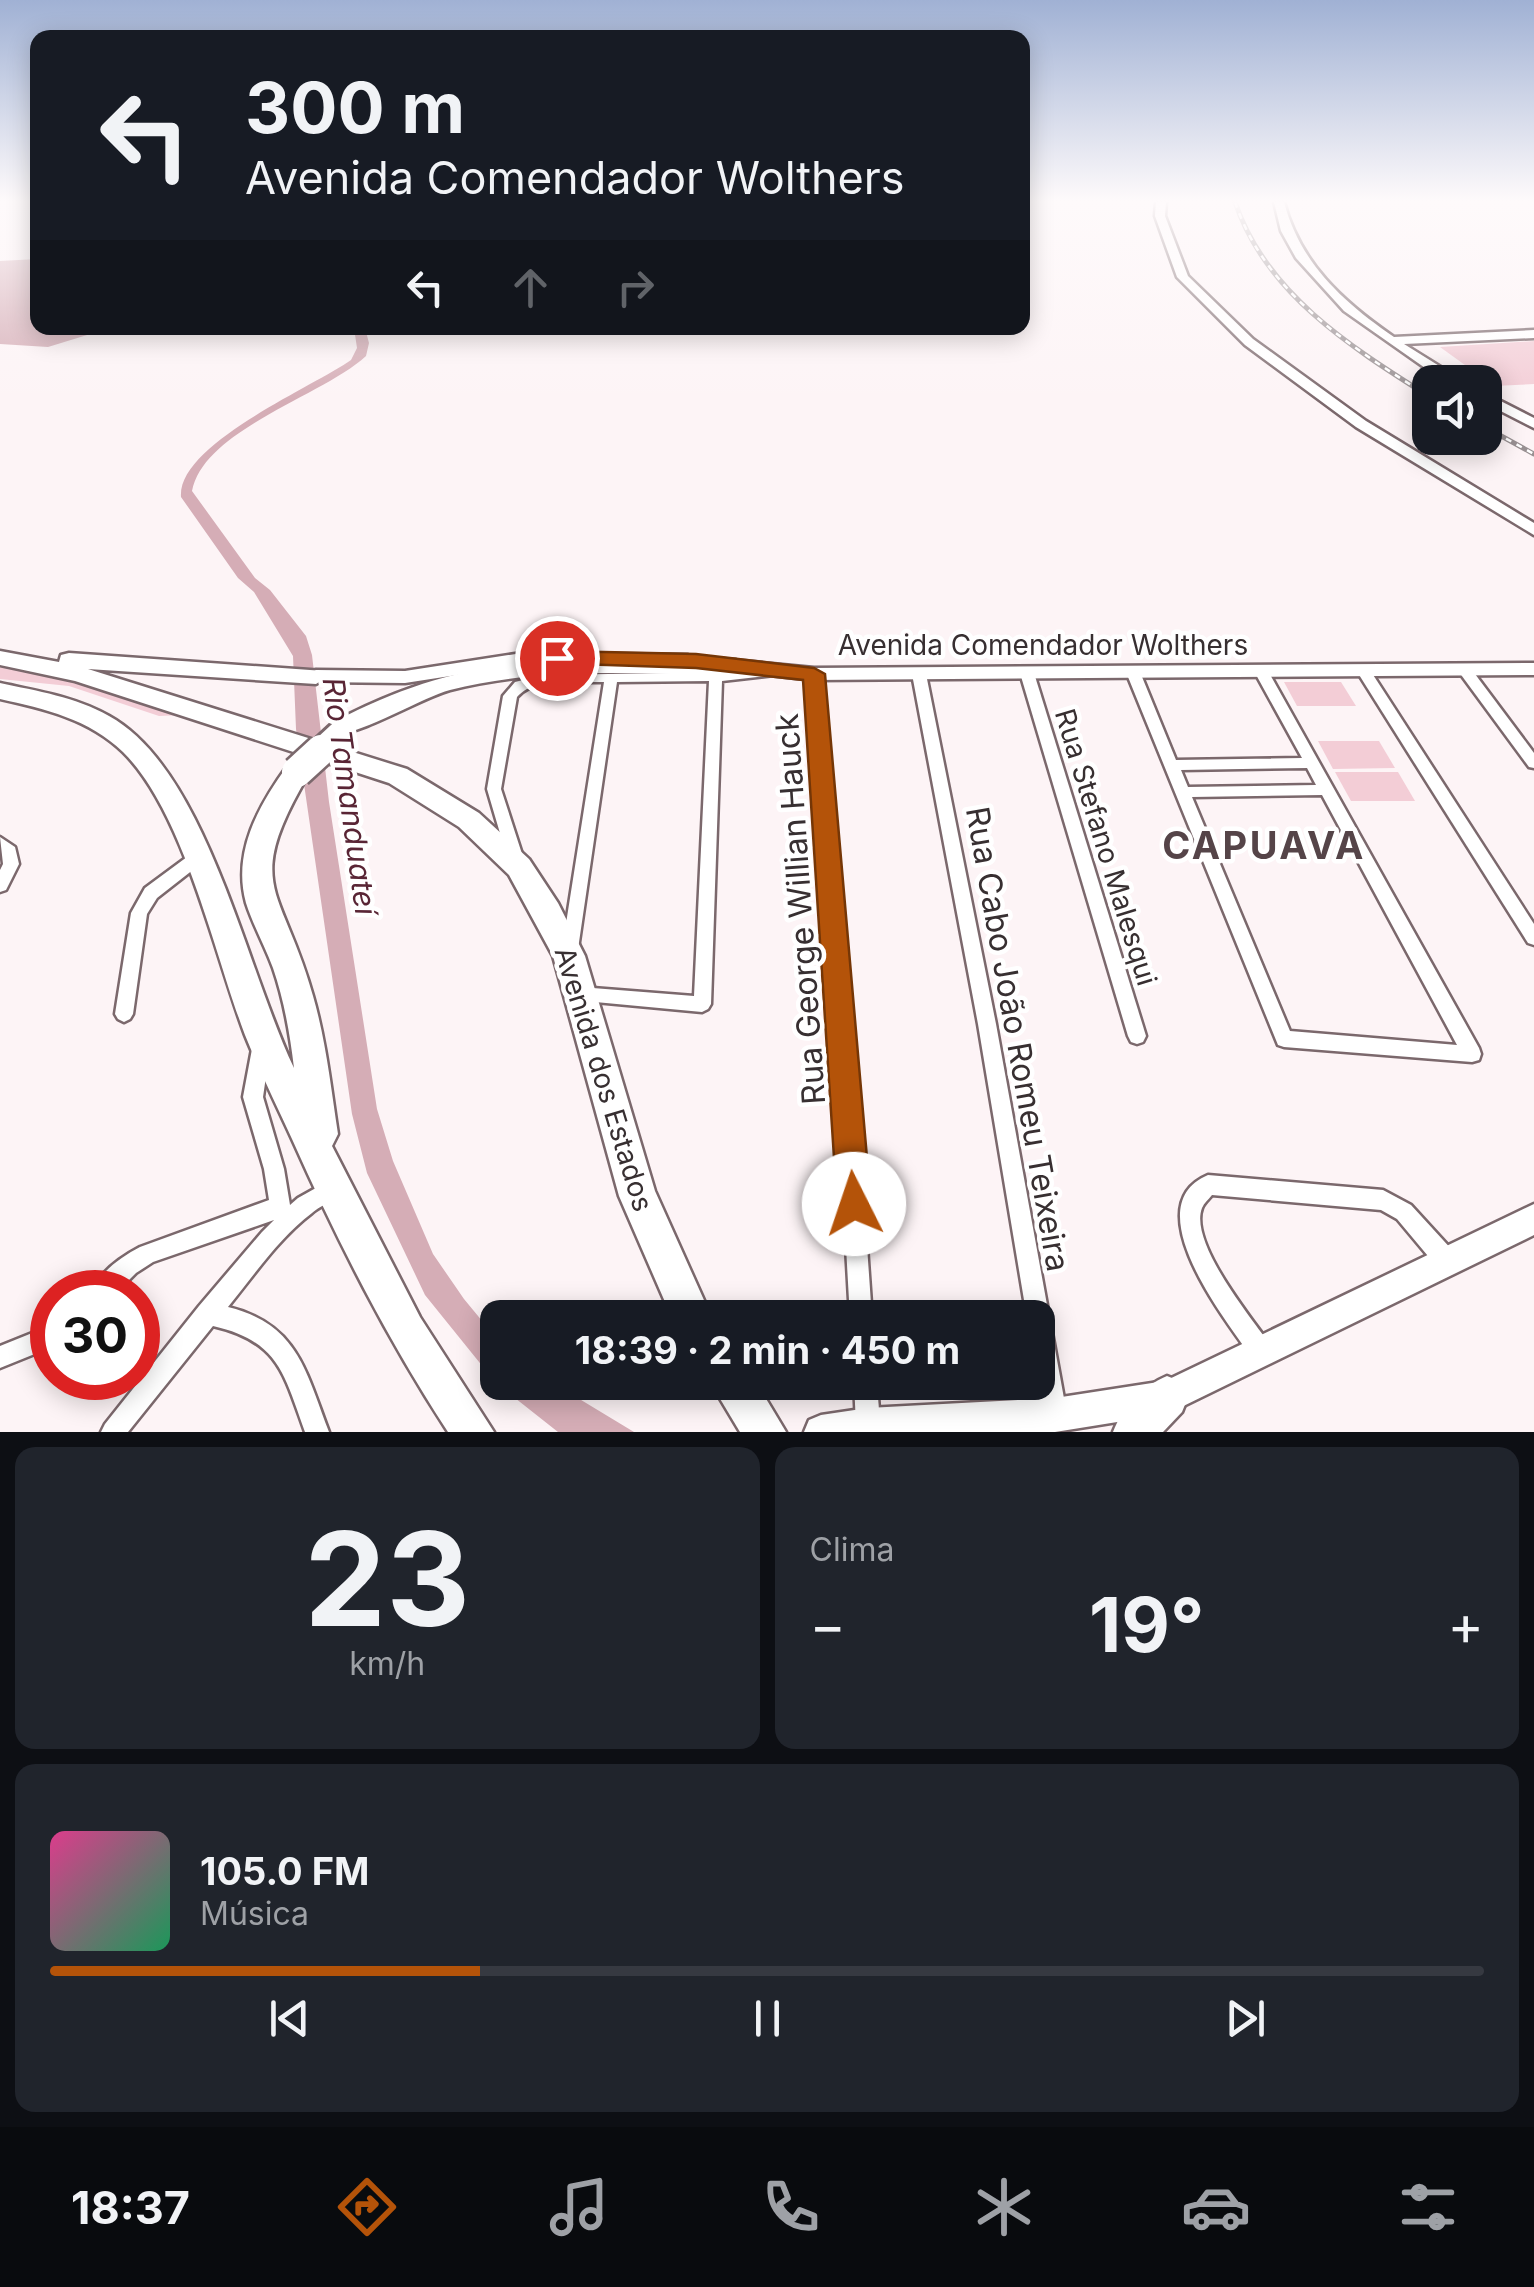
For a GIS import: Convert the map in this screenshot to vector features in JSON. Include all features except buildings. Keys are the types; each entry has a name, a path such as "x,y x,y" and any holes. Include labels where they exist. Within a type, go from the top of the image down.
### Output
{"highway":[{"path":"2,658 316,676"},
{"name":"Avenida dos Estados","path":"2,658 79,674 398,776 469,820 520,867 569,956 638,1196 684,1300"},
{"path":"329,1176 298,1002 260,899 258,855 272,812 297,772 345,727 388,702 467,674 528,668 608,673 726,672"},
{"path":"0,691 80,713 132,746 176,806 263,1038 406,1332 473,1432"},
{"path":"1134,1432 1167,1397"},
{"path":"743,1400 765,1432"}],"main road":[{"path":"1166,269 1185,271 1248,342 1314,392 1534,530"},
{"path":"1311,269 1392,341 1431,365"},
{"path":"1392,341 1534,334"},
{"path":"1502,406 1534,424"},
{"name":"Avenida Comendador Wolthers","path":"316,676 405,678 522,659 592,657 696,661 726,672 814,674 1534,669"},
{"path":"821,1432 868,1425 1055,1416 1167,1397 1534,1218"}],"street":[{"path":"1364,670 1534,938"},
{"path":"1464,670 1534,764"},
{"path":"1134,672 1284,1039 1472,1054 1260,671"},
{"path":"580,995 702,1004 726,672"},
{"path":"520,867 498,806 495,772 510,696 520,685 608,673 569,956"},
{"name":"Rua Stefano Malesqui","path":"1027,673 1137,1036"},
{"name":"Rua George Willian Hauck","path":"814,674 860,1300"},
{"name":"Rua Cabo João Romeu Teixeira","path":"919,674 987,1024 1055,1416"},
{"path":"1172,766 1311,763"},
{"path":"1181,792 1326,790"},
{"path":"0,844 11,857 0,886"},
{"path":"124,1014 139,912 150,893 197,858"},
{"path":"263,1038 253,1098 274,1169 281,1215"},
{"path":"113,1432 281,1215 329,1176"},
{"path":"1261,1352 1193,1244 1188,1208 1194,1192 1208,1184 1383,1200 1404,1212 1446,1260"},
{"path":"123,1270 147,1254 281,1215"},
{"path":"207,1314 247,1323 272,1338 301,1383 317,1432"},
{"path":"0,1357 30,1345"},
{"path":"866,1400 868,1425"}],"shaded area":[{"path":"0,269 30,269 30,335 87,335 48,347 0,344"},
{"path":"355,335 367,335 366,356 218,449 201,469 192,491 255,578 270,590 306,636 312,655 329,802 377,1109 393,1161 433,1254 480,1318 480,1363 425,1295 367,1173 352,1114 296,729 293,656 254,592 238,578 181,497 186,477 223,437 351,360 357,348"},
{"path":"1534,341 1534,384 1502,386 1502,365 1465,365 1440,347"},
{"path":"0,664 75,679 182,715 159,716 69,686 0,679"},
{"path":"1284,682 1341,682 1356,706 1297,706"},
{"path":"1318,741 1379,741 1395,768 1333,769"},
{"path":"1335,772 1398,772 1415,801 1351,801"},
{"path":"518,1400 581,1400 634,1432 558,1432"}],"railway":[{"path":"1271,269 1314,315 1412,385"},
{"path":"1502,436 1534,454"}],"district":[{"name":"CAPUAVA","path":"1264,845"}],"route":[{"path":"557,658 652,658 814,674 854,1204"}],"water label":[{"name":"Rio Tamanduateí","path":"350,796"}]}
